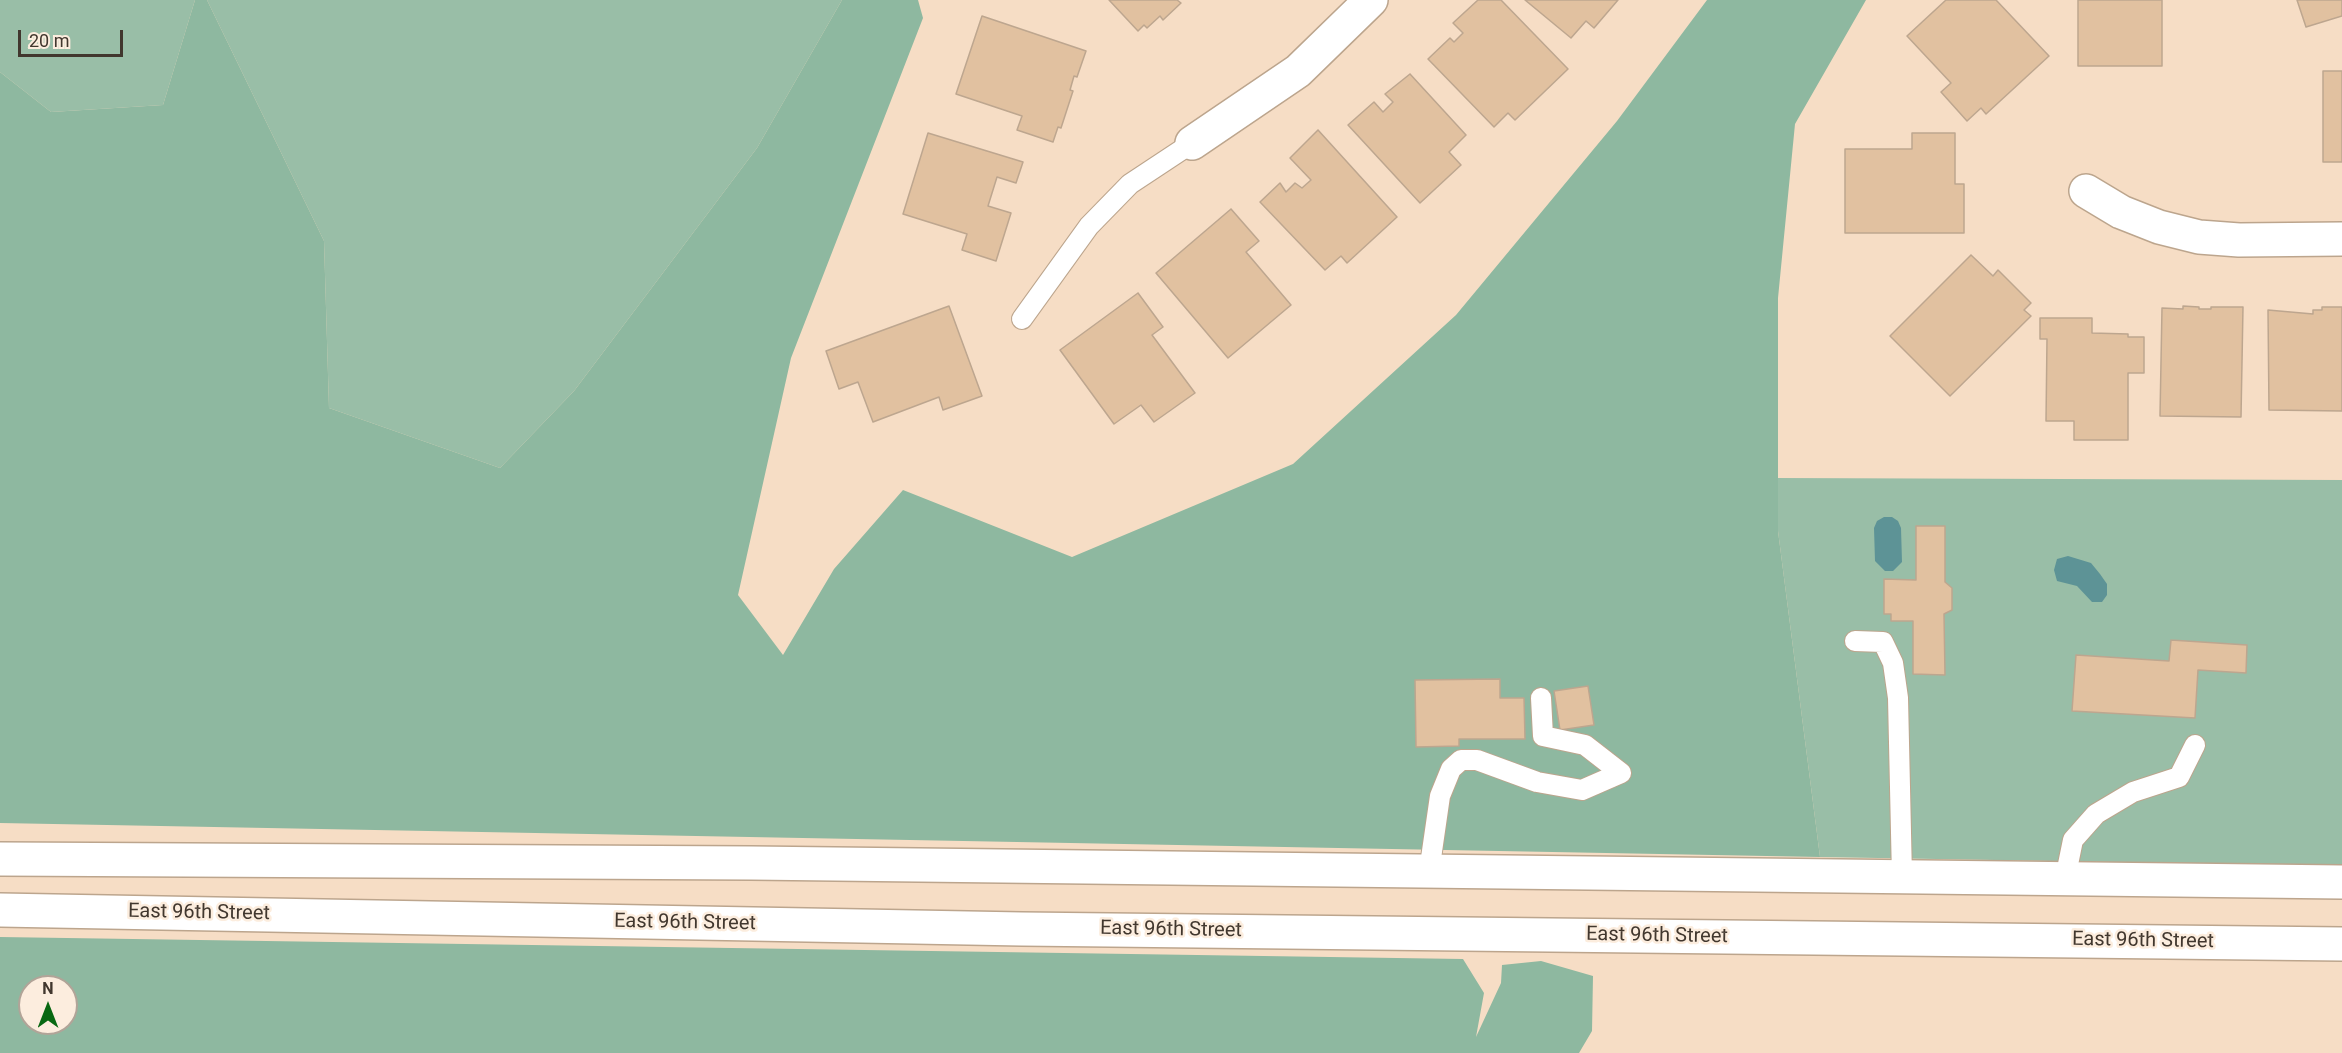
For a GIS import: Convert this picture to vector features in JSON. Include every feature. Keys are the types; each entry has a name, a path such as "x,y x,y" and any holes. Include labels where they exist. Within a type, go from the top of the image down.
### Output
{"main road":[{"path":"1191,143 1298,71 1371,0"},
{"path":"2086,191 2121,212 2140,220 2199,237 2239,240 2342,239"},
{"path":"0,859 2342,882"},
{"name":"East 96th Street","path":"0,910 963,928 2342,944"}],"lane":[{"path":"1022,319 1089,226 1130,184 1191,143"},
{"path":"1855,641 1883,642 1893,663 1898,698 1902,877"},
{"path":"1429,872 1440,796 1451,769 1461,760 1477,760 1537,783 1582,790 1621,773 1585,745 1543,736 1541,698"},
{"path":"2065,879 2073,840 2096,814 2133,792 2179,777 2194,745"}],"green space":[{"path":"0,0 195,0 163,105 51,112 0,72"},
{"path":"195,0 207,0 324,241 329,408 500,468 574,391 757,148 842,0 918,0 923,18 791,358 738,595 783,655 834,569 903,490 1072,557 1293,464 1456,315 1617,121 1707,0 1866,0 1795,124 1778,298 1778,531 1820,857 0,823 0,72 51,112 163,105"},
{"path":"207,0 842,0 757,148 574,391 500,468 329,408 324,241"},
{"path":"1778,478 2342,480 2342,866 1820,857 1778,531"},
{"path":"0,937 1463,959 1484,993 1476,1037 1501,983 1502,965 1541,961 1593,976 1592,1031 1579,1053 0,1053"}],"water":[{"path":"1884,517 1892,517 1898,521 1901,528 1902,562 1893,571 1885,571 1875,561 1874,528 1877,521"},
{"path":"2068,556 2091,563 2100,574 2107,584 2107,595 2102,602 2092,602 2077,586 2057,581 2054,570 2057,559"}],"building":[{"path":"1109,0 1177,0 1181,3 1163,20 1160,16 1147,28 1144,25 1138,31"},
{"path":"1478,0 1501,0 1568,69 1515,120 1508,113 1494,127 1428,59 1450,38 1454,42 1463,33 1453,23"},
{"path":"1525,0 1618,0 1594,28 1586,21 1571,38"},
{"path":"1946,0 1996,0 2049,56 1986,114 1981,108 1967,121 1941,92 1951,83 1907,36"},
{"path":"2078,0 2162,0 2162,66 2078,66"},
{"path":"2297,0 2342,0 2342,16 2306,27"},
{"path":"982,16 1086,51 1077,77 1074,76 1070,90 1073,91 1061,128 1058,127 1053,142 1017,130 1022,116 956,94"},
{"path":"2323,71 2342,71 2342,162 2323,162"},
{"path":"1410,74 1466,135 1449,152 1461,165 1420,203 1348,125 1374,102 1383,112 1393,102 1385,94"},
{"path":"1318,130 1397,217 1347,263 1341,256 1325,270 1260,202 1280,183 1286,192 1295,183 1302,188 1311,180 1290,158"},
{"path":"928,133 1023,162 1016,183 997,177 988,206 1011,213 996,261 962,250 967,234 903,214"},
{"path":"1912,133 1955,133 1955,184 1964,184 1964,233 1845,233 1845,149 1912,149"},
{"path":"1231,209 1259,241 1246,252 1291,305 1228,358 1156,273"},
{"path":"1971,255 1993,276 1998,270 2031,303 2024,310 2031,316 1950,396 1890,336"},
{"path":"1138,293 1163,327 1152,335 1195,393 1154,422 1141,405 1114,424 1060,350"},
{"path":"949,306 982,396 943,410 939,397 873,422 858,382 839,389 826,351"},
{"path":"2183,306 2199,307 2199,309 2243,307 2241,417 2160,416 2162,308 2183,309"},
{"path":"2322,307 2342,307 2342,411 2269,410 2268,310 2313,314 2313,310 2322,310"},
{"path":"2040,318 2092,318 2092,333 2144,337 2144,373 2128,373 2128,440 2074,440 2074,421 2046,421 2047,339 2040,339"},
{"path":"1916,526 1945,526 1945,582 1952,588 1952,610 1944,614 1945,675 1913,674 1913,621 1891,621 1891,614 1884,614 1884,579 1916,580"},
{"path":"2171,640 2247,645 2246,673 2198,670 2195,718 2072,711 2076,655 2169,661"},
{"path":"1500,679 1500,698 1524,698 1525,739 1459,739 1459,746 1416,747 1415,680"},
{"path":"1588,686 1594,725 1560,730 1554,691"}]}
